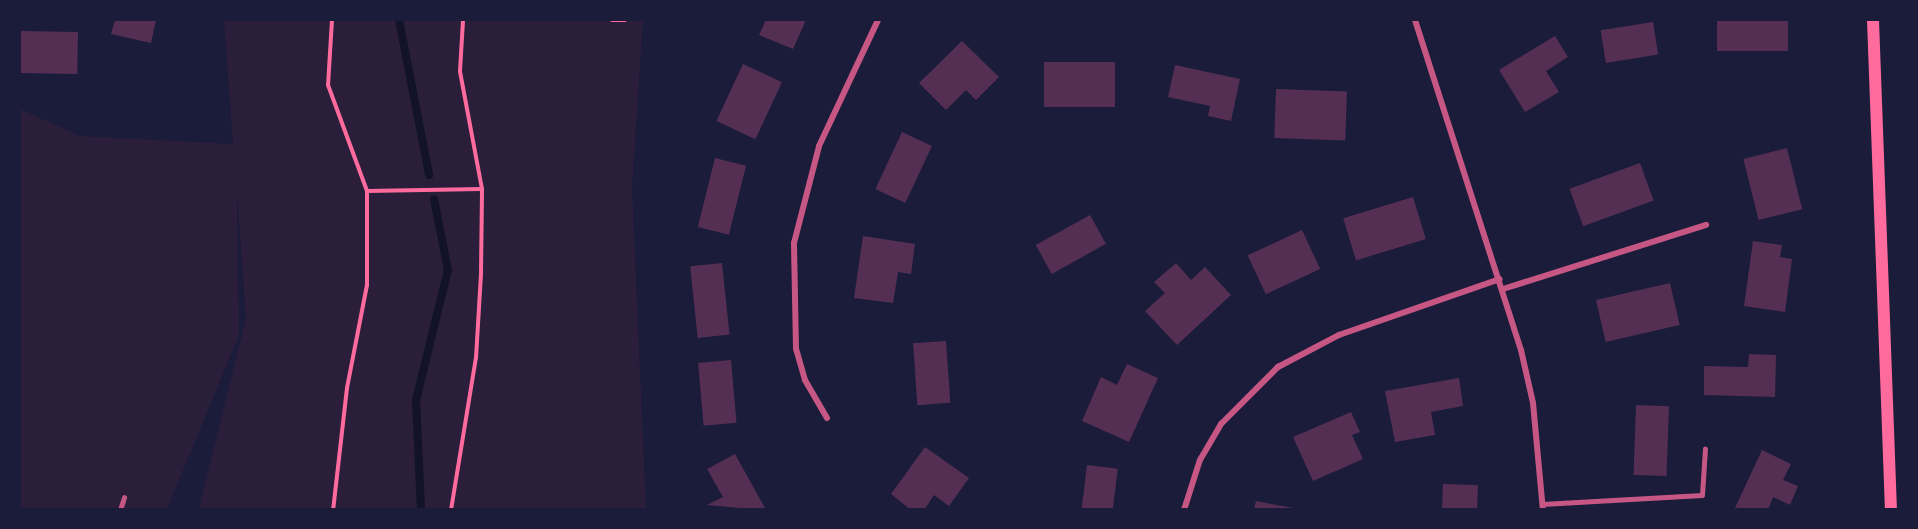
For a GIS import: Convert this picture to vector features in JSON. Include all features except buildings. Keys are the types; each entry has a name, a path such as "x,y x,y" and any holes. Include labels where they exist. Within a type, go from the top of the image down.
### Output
{"main road":[{"path":"1873,20 1891,510"}],"street":[{"path":"827,418 805,380 796,349 794,243 819,146 878,20"},
{"path":"1415,20 1500,279 1533,403 1542,507"},
{"path":"1503,289 1706,225"},
{"path":"1184,510 1200,460 1221,424 1278,366 1339,335 1500,279"}],"lane":[{"path":"1542,507 1702,495 1706,449"},
{"path":"120,510 124,498"}],"path":[{"path":"332,20 328,85 367,191 367,285 347,388 333,510"},
{"path":"451,510 476,358 482,189 460,71 463,20"},
{"path":"612,20 626,20"},
{"path":"367,191 482,189"}],"shaded area":[{"path":"224,20 643,20 632,188 646,509 199,509 246,319 237,192 239,335 167,509 20,509 20,109 80,136 233,144"}],"waterway":[{"path":"399,20 429,175"},
{"path":"421,510 416,400 448,270 434,199"}]}
